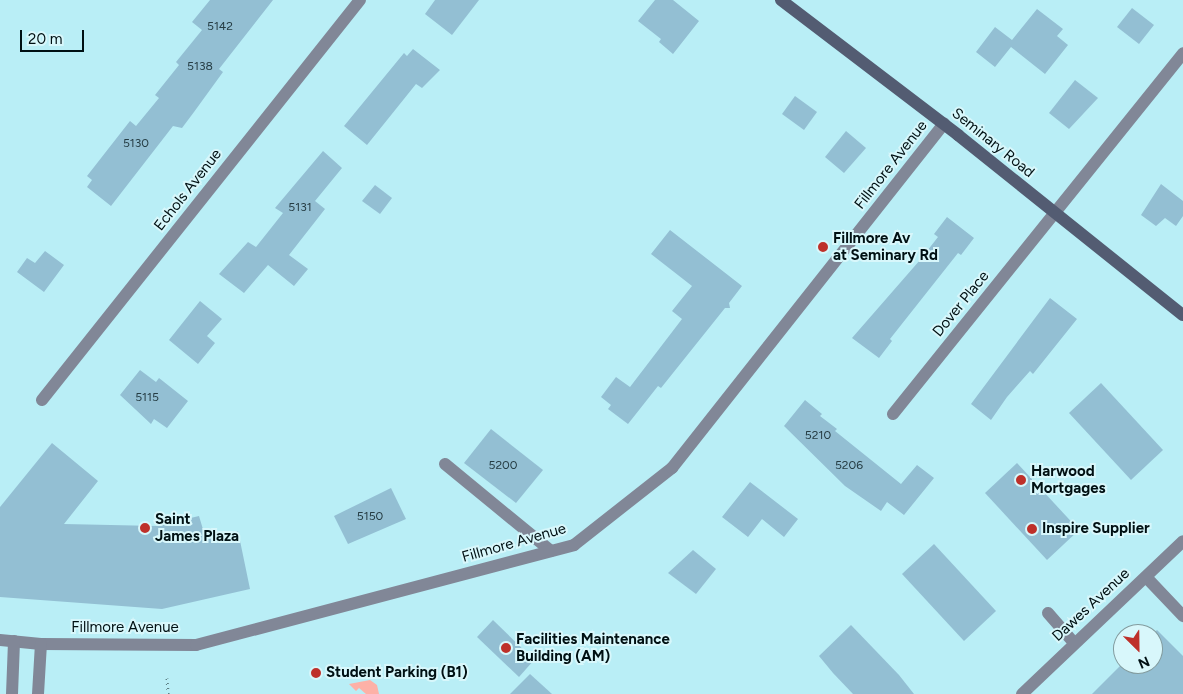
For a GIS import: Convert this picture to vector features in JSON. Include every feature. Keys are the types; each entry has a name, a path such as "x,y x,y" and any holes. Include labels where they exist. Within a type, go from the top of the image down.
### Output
{"main road":[{"name":"Seminary Road","path":"781,0 944,124 1183,315"}],"street":[{"name":"Echols Avenue","path":"42,400 360,0"},
{"path":"1055,214 1183,53"},
{"name":"Fillmore Avenue","path":"0,640 41,644 196,645 574,545 672,468 944,124"},
{"name":"Dover Place","path":"893,414 1055,214"},
{"path":"445,464 551,551"},
{"name":"Dawes Avenue","path":"1022,694 1183,541"},
{"path":"1146,577 1183,616"},
{"path":"1048,612 1074,643"},
{"path":"12,694 14,641"},
{"path":"38,694 41,644"}],"path":[{"path":"167,678 168,694"}],"shaded area":[{"path":"370,680 377,685 379,694 366,694 359,688 356,691 349,684"}],"building":[{"path":"210,0 273,0 219,69 223,72 182,128 173,126 111,206 87,187 92,180 87,176 130,121 136,126 159,98 155,95 179,65 176,62 202,30 192,22"},
{"path":"435,0 479,0 452,35 425,14"},
{"path":"655,0 673,0 699,21 673,54 659,42 661,39 638,21"},
{"path":"1132,8 1154,25 1139,44 1117,27"},
{"path":"1037,9 1063,29 1057,36 1068,45 1045,74 1011,47 995,67 976,52 995,27 1012,40"},
{"path":"413,49 440,70 422,88 416,84 367,145 344,126 404,53 407,56"},
{"path":"1075,80 1098,98 1069,129 1049,113"},
{"path":"795,96 817,112 804,130 782,114"},
{"path":"846,131 866,148 844,173 825,157"},
{"path":"323,151 342,168 315,201 325,209 289,255 308,269 294,286 268,265 244,293 219,274 248,242 256,247 283,213 275,208"},
{"path":"1161,184 1183,201 1183,216 1176,226 1165,218 1156,226 1141,215"},
{"path":"375,185 392,198 380,214 362,201"},
{"path":"947,217 974,238 961,255 958,253 890,339 892,341 879,358 852,338 920,260 938,237 934,234"},
{"path":"670,230 742,286 729,303 730,308 725,308 661,388 658,386 628,424 608,409 611,405 601,397 616,377 630,387 682,319 672,311 692,286 651,254"},
{"path":"45,251 64,265 44,292 17,272 27,258 35,263"},
{"path":"1050,298 1077,319 1033,374 1030,371 1007,397 991,420 971,404"},
{"path":"200,301 222,319 207,336 215,343 198,364 169,340"},
{"path":"140,370 156,382 159,378 188,401 167,428 154,419 151,424 120,395"},
{"path":"1101,383 1163,450 1131,480 1069,413"},
{"path":"805,400 822,414 820,416 837,429 835,431 901,484 917,465 934,478 904,515 887,502 881,511 845,486 784,426"},
{"path":"491,429 543,470 516,503 464,463"},
{"name":"Saint James Plaza","path":"52,443 98,481 64,524 157,526 199,516 205,536 238,531 250,589 162,609 0,597 0,507"},
{"path":"1017,463 1079,530 1047,560 985,493"},
{"path":"750,482 798,519 784,537 762,519 748,537 722,517"},
{"path":"391,488 406,519 348,544 334,516"},
{"path":"934,544 996,611 964,641 902,574"},
{"path":"693,550 716,569 696,594 668,573"},
{"name":"Facilities Maintenance Building (AM)","path":"493,620 534,660 519,677 477,637"},
{"path":"851,625 899,675 914,694 853,694 833,673 819,656"},
{"path":"1163,636 1183,656 1183,694 1092,694 1113,673 1163,674"},
{"name":"Facilities Maintenance Building (AM)","path":"530,674 552,694 510,694"}],"place":[{"name":"Fillmore Av at Seminary Rd","path":"823,247"},
{"name":"Harwood Mortgages","path":"1021,480"},
{"name":"Saint James Plaza","path":"145,528"},
{"name":"Inspire Supplier","path":"1032,529"},
{"name":"Facilities Maintenance Building (AM)","path":"506,648"},
{"name":"Student Parking (B1)","path":"316,673"}]}
